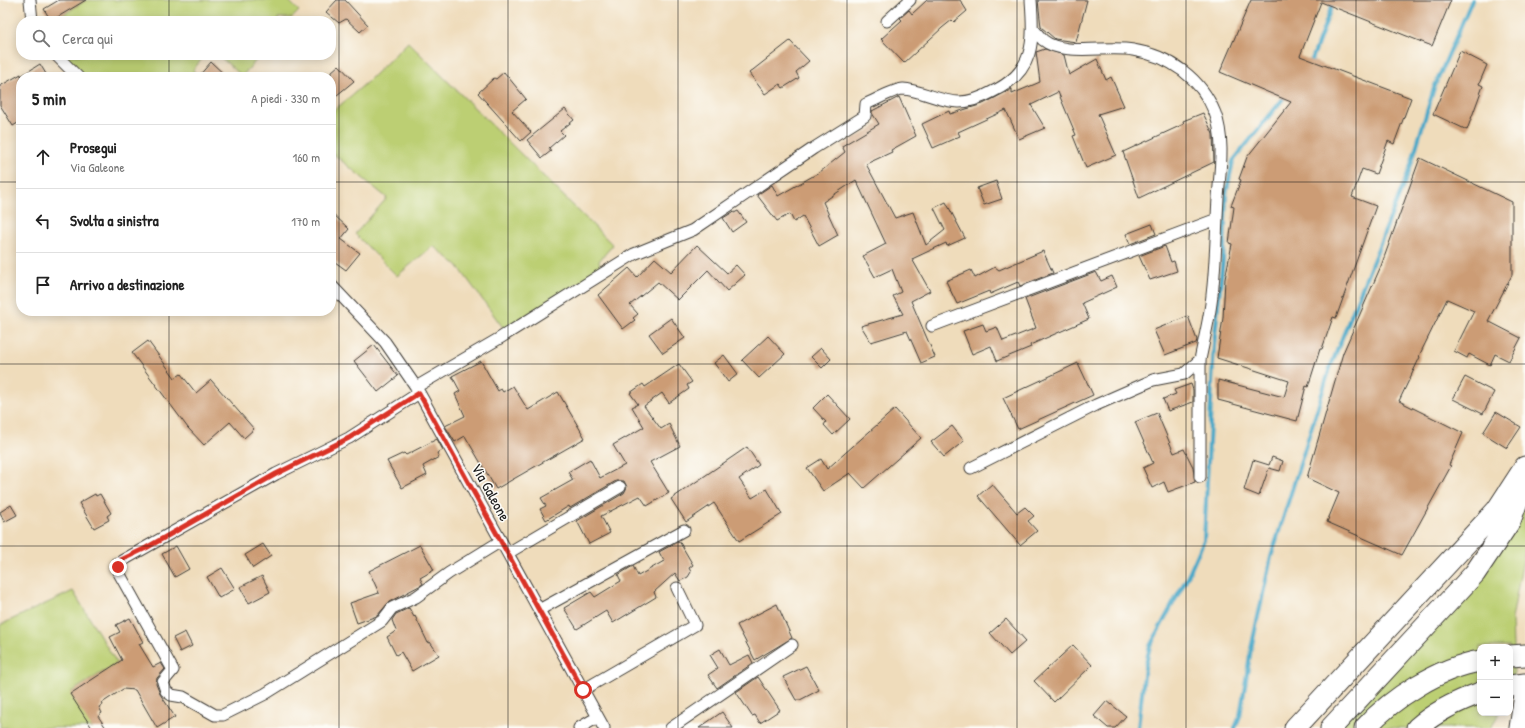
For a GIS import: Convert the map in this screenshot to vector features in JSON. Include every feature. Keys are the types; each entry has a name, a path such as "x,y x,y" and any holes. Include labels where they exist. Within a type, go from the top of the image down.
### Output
{"highway":[{"path":"1295,728 1497,510 1525,467"},
{"path":"1331,728 1475,573 1510,520 1525,479"},
{"path":"1513,656 1525,655"},
{"path":"1365,728 1375,717 1405,694 1440,674 1477,662"},
{"path":"1513,686 1525,684"},
{"path":"1417,728 1426,719 1462,699 1477,694"},
{"path":"1520,728 1525,695"}],"street":[{"path":"30,0 32,16"},
{"path":"887,21 910,0"},
{"path":"501,540 449,573 416,597 392,608 382,621 265,694 228,714 215,715 183,697 171,695 163,686 163,682 173,670 119,573 118,563 276,474 349,438 417,390 634,254 693,230 717,215 767,179 865,116 866,104 902,89 960,102 984,96 1005,86 1023,70 1031,51 1033,28 1031,0"},
{"path":"1033,28 1044,40 1057,46 1132,50 1158,56 1176,66 1195,81 1209,100 1216,115 1220,134 1217,219 1212,295 1200,360 1200,477"},
{"path":"61,60 73,72"},
{"path":"932,326 1217,219"},
{"name":"Via Galeone","path":"336,290 385,342 417,390 604,728"},
{"path":"971,468 1096,405 1153,380 1184,374 1200,360"},
{"path":"508,553 620,486"},
{"path":"539,610 684,530"},
{"path":"583,690 695,625 677,588"},
{"path":"671,728 792,645"},
{"path":"580,728 598,717"}],"green space":[{"path":"86,0 288,0 299,11 294,16 62,16"},
{"path":"408,42 613,245 599,261 601,269 504,329 457,265 433,246 397,276 355,234 387,198 336,156 336,109 366,83"},
{"path":"68,60 201,60 193,70 195,72 80,72"},
{"path":"224,60 256,60 246,72 237,72"},
{"path":"1525,501 1525,549 1512,619 1513,644 1477,644 1477,716 1497,716 1491,728 1339,728"},
{"path":"73,591 117,663 71,692 93,728 0,728 0,625"},
{"path":"1513,646 1514,672 1513,675"}],"building":[{"path":"59,0 86,0 59,16 48,16 44,9"},
{"path":"337,0 345,0 368,25 360,32 346,19 339,23 336,20 336,16 331,16 326,12"},
{"path":"927,0 960,0 967,11 954,22 952,20 942,28 904,63 881,39 902,20 900,18 909,10 912,14"},
{"path":"1038,0 1087,0 1076,42 1055,39 1041,27"},
{"path":"1251,0 1451,0 1432,46 1321,2 1300,56 1411,98 1394,144 1388,141 1376,174 1362,169 1352,197 1376,206 1336,318 1333,317 1322,349 1320,349 1308,387 1306,386 1297,421 1218,400 1218,380 1284,397 1289,381 1217,358 1223,318 1225,279 1232,244 1229,243 1234,207 1231,206 1241,180 1239,179 1247,157 1291,102 1220,72"},
{"path":"790,41 809,61 796,72 799,78 783,88 780,84 765,94 749,73"},
{"path":"1045,49 1064,55 1069,75 1097,59 1106,80 1111,77 1124,106 1098,114 1116,155 1086,168 1073,136 1076,135 1058,92 1031,105 1045,128 1019,139 1006,110 958,132 960,136 933,148 922,124 949,111 950,114 983,104 1012,89 1012,94 1040,82 1036,52"},
{"path":"1460,51 1487,65 1479,84 1483,86 1467,130 1433,114"},
{"path":"211,62 222,72 202,72"},
{"path":"40,64 45,72 27,72"},
{"path":"339,65 354,81 336,96 336,72 331,72"},
{"path":"504,72 526,99 512,111 531,132 521,141 478,93 494,78 496,79"},
{"path":"16,77 16,124 13,126 0,105 0,86"},
{"path":"899,97 916,136 891,150 892,152 866,164 895,218 913,212 926,245 945,230 934,208 946,202 965,238 947,246 946,243 912,259 930,291 911,301 935,357 921,363 907,331 871,342 861,326 903,314 893,296 901,292 892,269 875,277 863,256 886,244 856,180 823,202 838,235 819,246 803,216 794,222 790,214 777,221 757,195 772,185 778,196 820,172 845,152 842,146 879,124 872,111"},
{"path":"565,109 574,120 560,131 564,135 549,148 551,151 542,158 527,140"},
{"path":"1203,113 1213,134 1214,162 1139,198 1123,152 1184,124 1183,121"},
{"path":"1420,158 1512,202 1512,275 1488,321 1521,338 1509,361 1495,354 1490,365 1469,354 1467,358 1454,351 1474,311 1447,299 1399,401 1463,433 1449,465 1451,466 1402,555 1327,522 1339,493 1307,478 1343,353 1381,266"},
{"path":"996,181 1002,199 984,205 977,188"},
{"path":"738,211 746,222 732,232 723,218 733,212"},
{"path":"336,217 349,229 341,239 360,253 346,270 336,263"},
{"path":"1152,224 1156,234 1130,244 1126,234"},
{"path":"697,245 727,273 736,265 745,275 727,291 708,270 678,300 658,282 630,305 638,314 633,318 635,320 623,329 598,295 629,268 637,277 655,258 671,272"},
{"path":"1165,246 1171,262 1174,261 1177,271 1150,280 1139,256"},
{"path":"1043,251 1053,273 1020,286 1018,282 990,294 989,291 957,304 946,281 971,270 975,278 995,267 999,270"},
{"path":"1096,272 1101,281 1112,276 1117,287 1082,303 1089,319 1030,345 1031,347 997,361 991,346 972,354 963,331 983,324 986,331 997,327 1003,341 1036,328 1025,299"},
{"path":"1188,316 1197,340 1196,343 1165,355 1154,330"},
{"path":"671,318 685,338 663,353 649,334"},
{"path":"768,336 785,354 759,378 742,360"},
{"path":"148,341 175,378 181,374 196,393 211,380 254,429 244,438 230,422 204,445 188,428 132,353"},
{"path":"374,345 398,376 378,392 354,361"},
{"path":"821,348 831,359 822,368 811,357"},
{"path":"724,355 738,374 728,382 714,363"},
{"path":"481,361 498,391 501,389 503,392 513,386 528,410 558,392 585,438 496,489 465,436 455,442 445,426 465,416 455,394 460,391 452,376"},
{"path":"1078,363 1093,395 1018,429 1003,398"},
{"path":"679,364 692,382 687,385 689,389 669,403 662,393 644,406 661,429 669,424 680,446 650,462 669,493 647,506 640,496 601,516 610,533 589,544 577,521 624,493 627,487 624,481 616,481 546,520 540,509 546,506 541,498 573,480 568,472 590,459 600,478 625,465 613,445 644,427 632,407 638,404 630,393 643,384 645,387"},
{"path":"1465,377 1494,392 1483,414 1453,399"},
{"path":"1191,384 1193,390 1193,402 1168,411 1163,399 1176,394 1174,390"},
{"path":"827,394 850,419 833,435 824,425 826,422 813,408"},
{"path":"895,409 921,438 864,488 850,473 823,491 807,468 821,459 827,469"},
{"path":"1496,412 1521,427 1507,448 1483,433"},
{"path":"1157,413 1174,453 1184,449 1193,467 1195,482 1168,492 1164,482 1152,488 1143,468 1153,463 1135,422"},
{"path":"952,426 964,441 944,457 931,442"},
{"path":"437,439 443,450 437,453 439,457 423,466 427,475 402,488 387,461 404,453 406,455"},
{"path":"747,447 759,465 739,479 752,498 767,489 782,514 739,541 714,503 686,522 671,499"},
{"path":"1272,457 1283,461 1280,471 1269,468 1259,496 1244,490 1253,460 1269,465"},
{"path":"992,484 1017,513 1025,507 1034,516 1028,521 1037,531 1020,545 978,496"},
{"path":"95,494 96,496 100,494 111,513 107,516 109,520 94,528 79,503"},
{"path":"11,505 17,515 4,522 0,512"},
{"path":"679,541 693,565 689,568 691,572 688,577 680,581 675,573 654,592 656,597 613,623 606,611 577,629 564,608 591,592 595,597 621,581 618,575 633,566 638,576 664,561 659,552"},
{"path":"263,544 271,556 253,568 245,555"},
{"path":"420,545 434,570 420,578 423,584 389,602 377,616 357,623 350,603 379,593 369,571"},
{"path":"176,546 189,569 175,577 162,554"},
{"path":"222,568 235,589 219,598 207,577"},
{"path":"262,576 270,592 249,603 240,587"},
{"path":"777,604 792,638 755,660 737,625"},
{"path":"409,608 414,617 415,616 428,643 430,642 439,655 412,671 401,652 396,655 387,637 396,631 392,620 396,614"},
{"path":"130,618 143,642 139,644 153,667 161,663 165,669 157,678 156,684 160,694 175,717 157,728 135,690 123,689 102,703 103,705 99,707 102,713 98,716 106,728 92,728 70,694 122,660 110,637 120,632 116,625"},
{"path":"1006,619 1026,641 1010,655 990,633"},
{"path":"185,632 192,646 180,652 173,638"},
{"path":"1073,645 1092,665 1054,702 1034,681"},
{"path":"720,649 729,665 749,655 753,663 717,688 708,675 718,668 710,655"},
{"path":"806,666 819,690 800,700 796,700 783,677"},
{"path":"758,677 780,710 760,723 755,715 752,716 736,692"},
{"path":"1107,701 1126,716 1115,728 1108,728 1094,716"},
{"path":"722,712 733,728 699,728"}],"waterway":[{"path":"1310,65 1334,0"},
{"path":"1235,728 1240,716 1251,649 1271,557 1330,368 1409,171 1434,88 1472,0"},
{"path":"1138,728 1145,667 1150,646 1189,574 1204,540 1214,344 1224,249 1226,194 1233,161 1286,95"}],"route":[{"path":"118,567 118,563 121,560 146,548 276,474 349,438 380,420 419,393 583,690"}]}
